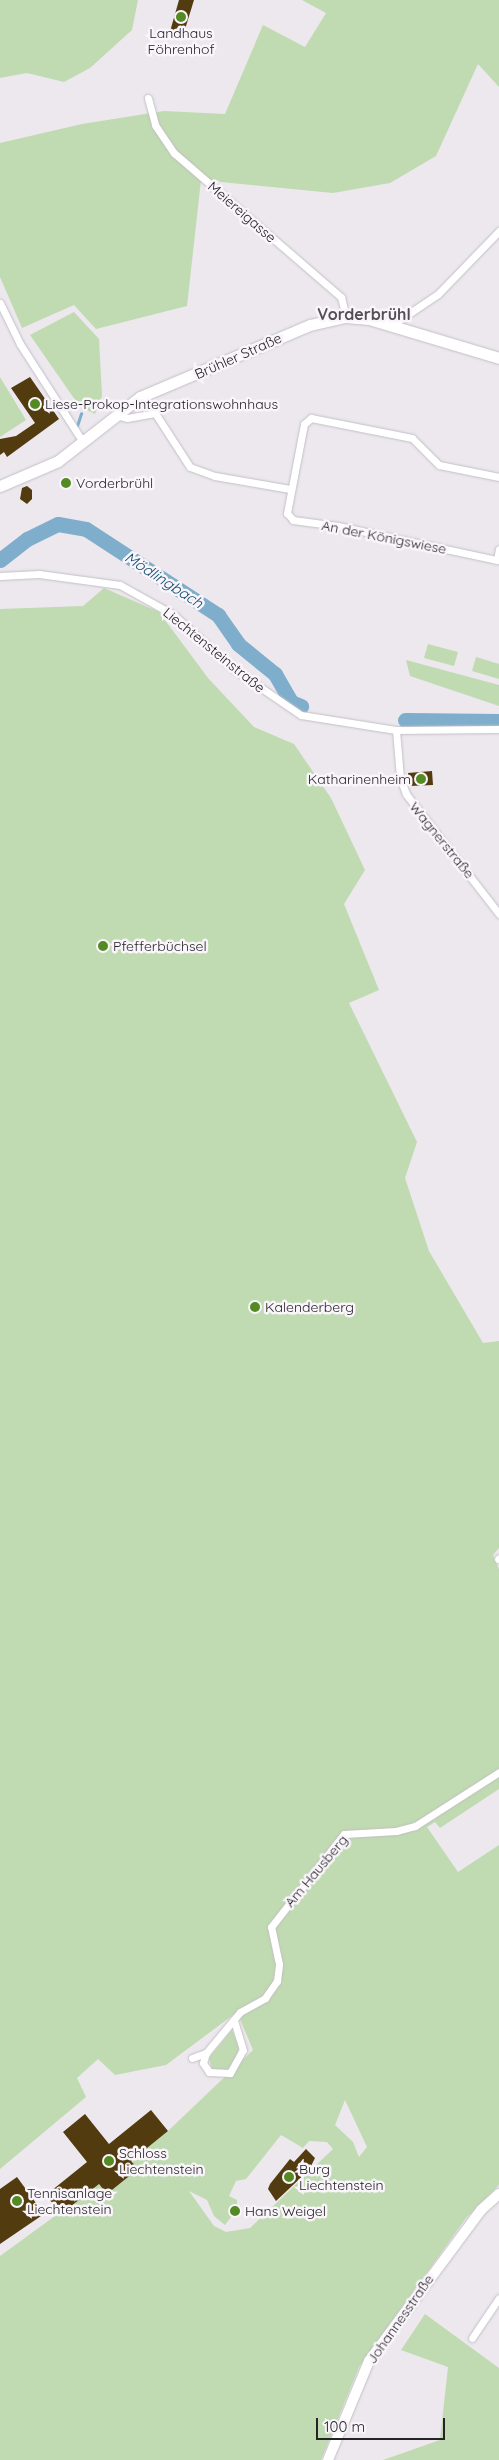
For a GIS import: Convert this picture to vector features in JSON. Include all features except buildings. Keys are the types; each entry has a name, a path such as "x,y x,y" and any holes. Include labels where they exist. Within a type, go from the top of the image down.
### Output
{"main road":[{"name":"Brühler Straße","path":"0,486 58,461 115,414 140,397 310,325 346,318 392,324 499,358"},
{"name":"Johannesstraße","path":"328,2460 369,2361 481,2210 499,2194"}],"street":[{"name":"Meiereigasse","path":"148,98 155,125 174,153 341,297 346,318"},
{"path":"392,324 438,294 499,231"},
{"path":"0,302 20,344 83,442"},
{"path":"115,414 127,418 155,413 190,467 215,476 290,489"},
{"name":"An der Königswiese","path":"499,477 439,465 412,438 311,418 304,424 290,489 287,513 293,520 497,560 499,548"},
{"name":"Liechtensteinstraße","path":"0,576 39,574 120,585 174,614 235,670 286,708 314,719 396,730 499,728"},
{"name":"Wagnerstraße","path":"396,730 400,778 406,794 499,914"},
{"name":"Am Hausberg","path":"192,2058 206,2053 240,2012 265,1998 277,1981 280,1964 271,1927 344,1834 396,1831 415,1826 499,1772"},
{"path":"206,2053 203,2063 210,2072 230,2073 243,2050 234,2021"},
{"path":"472,2338 499,2298"}],"green space":[{"path":"0,0 138,0 132,30 90,68 64,82 27,73 0,78"},
{"path":"302,0 499,0 499,87 478,64 436,156 390,183 333,193 201,180 187,306 96,329 74,305 22,328 0,277 0,143 82,124 164,111 225,114 263,25 305,47 326,13"},
{"path":"74,312 99,339 102,396 95,414 80,407 30,335"},
{"path":"0,377 26,420 0,437"},
{"path":"104,588 159,612 208,678 254,727 294,744 331,798 365,870 344,904 379,990 349,1003 417,1142 405,1178 429,1251 483,1343 499,1341 499,1548 493,1555 499,1569 499,1789 440,1828 435,1822 427,1827 458,1872 499,1845 499,2185 466,2218 359,2367 321,2460 0,2460 0,2256 99,2184 107,2194 138,2169 131,2161 168,2131 253,2050 237,2012 166,2065 115,2075 98,2059 77,2078 86,2097 0,2169 0,609 83,606","holes":["345,2100 367,2147 359,2157 353,2142 335,2125","281,2135 303,2148 309,2141 327,2142 333,2149 250,2228 226,2232 214,2226 189,2191 207,2200 214,2216 225,2225 237,2209 237,2200 229,2196 236,2181 246,2179"]},
{"path":"428,644 458,652 454,666 424,658"},
{"path":"476,657 499,664 499,679 472,671"},
{"path":"406,660 499,685 499,706 410,676"},
{"path":"232,2030 239,2047 235,2064 226,2072 212,2069 209,2058"},
{"path":"425,2314 499,2368 499,2460 383,2460 440,2440 448,2367 401,2350"}],"waterway":[{"path":"77,426 81,414"},
{"name":"Mödlingbach","path":"0,560 27,539 58,524 86,529 218,615 238,644 275,674 291,702 301,706"},
{"name":"Mödlingbach","path":"405,720 499,721"}],"place":[{"name":"Landhaus Föhrenhof","path":"181,17"},
{"name":"Liese-Prokop-Integrationswohnhaus","path":"35,404"},
{"name":"Vorderbrühl","path":"66,483"},
{"name":"Katharinenheim","path":"421,779"},
{"name":"Pfefferbüchsel","path":"103,946"},
{"name":"Kalenderberg","path":"255,1307"},
{"name":"Schloss Liechtenstein","path":"109,2161"},
{"name":"Burg Liechtenstein","path":"289,2177"},
{"name":"Tennisanlage Liechtenstein","path":"17,2201"},
{"name":"Hans Weigel","path":"235,2211"}],"district":[{"name":"Vorderbrühl","path":"364,314"}]}
